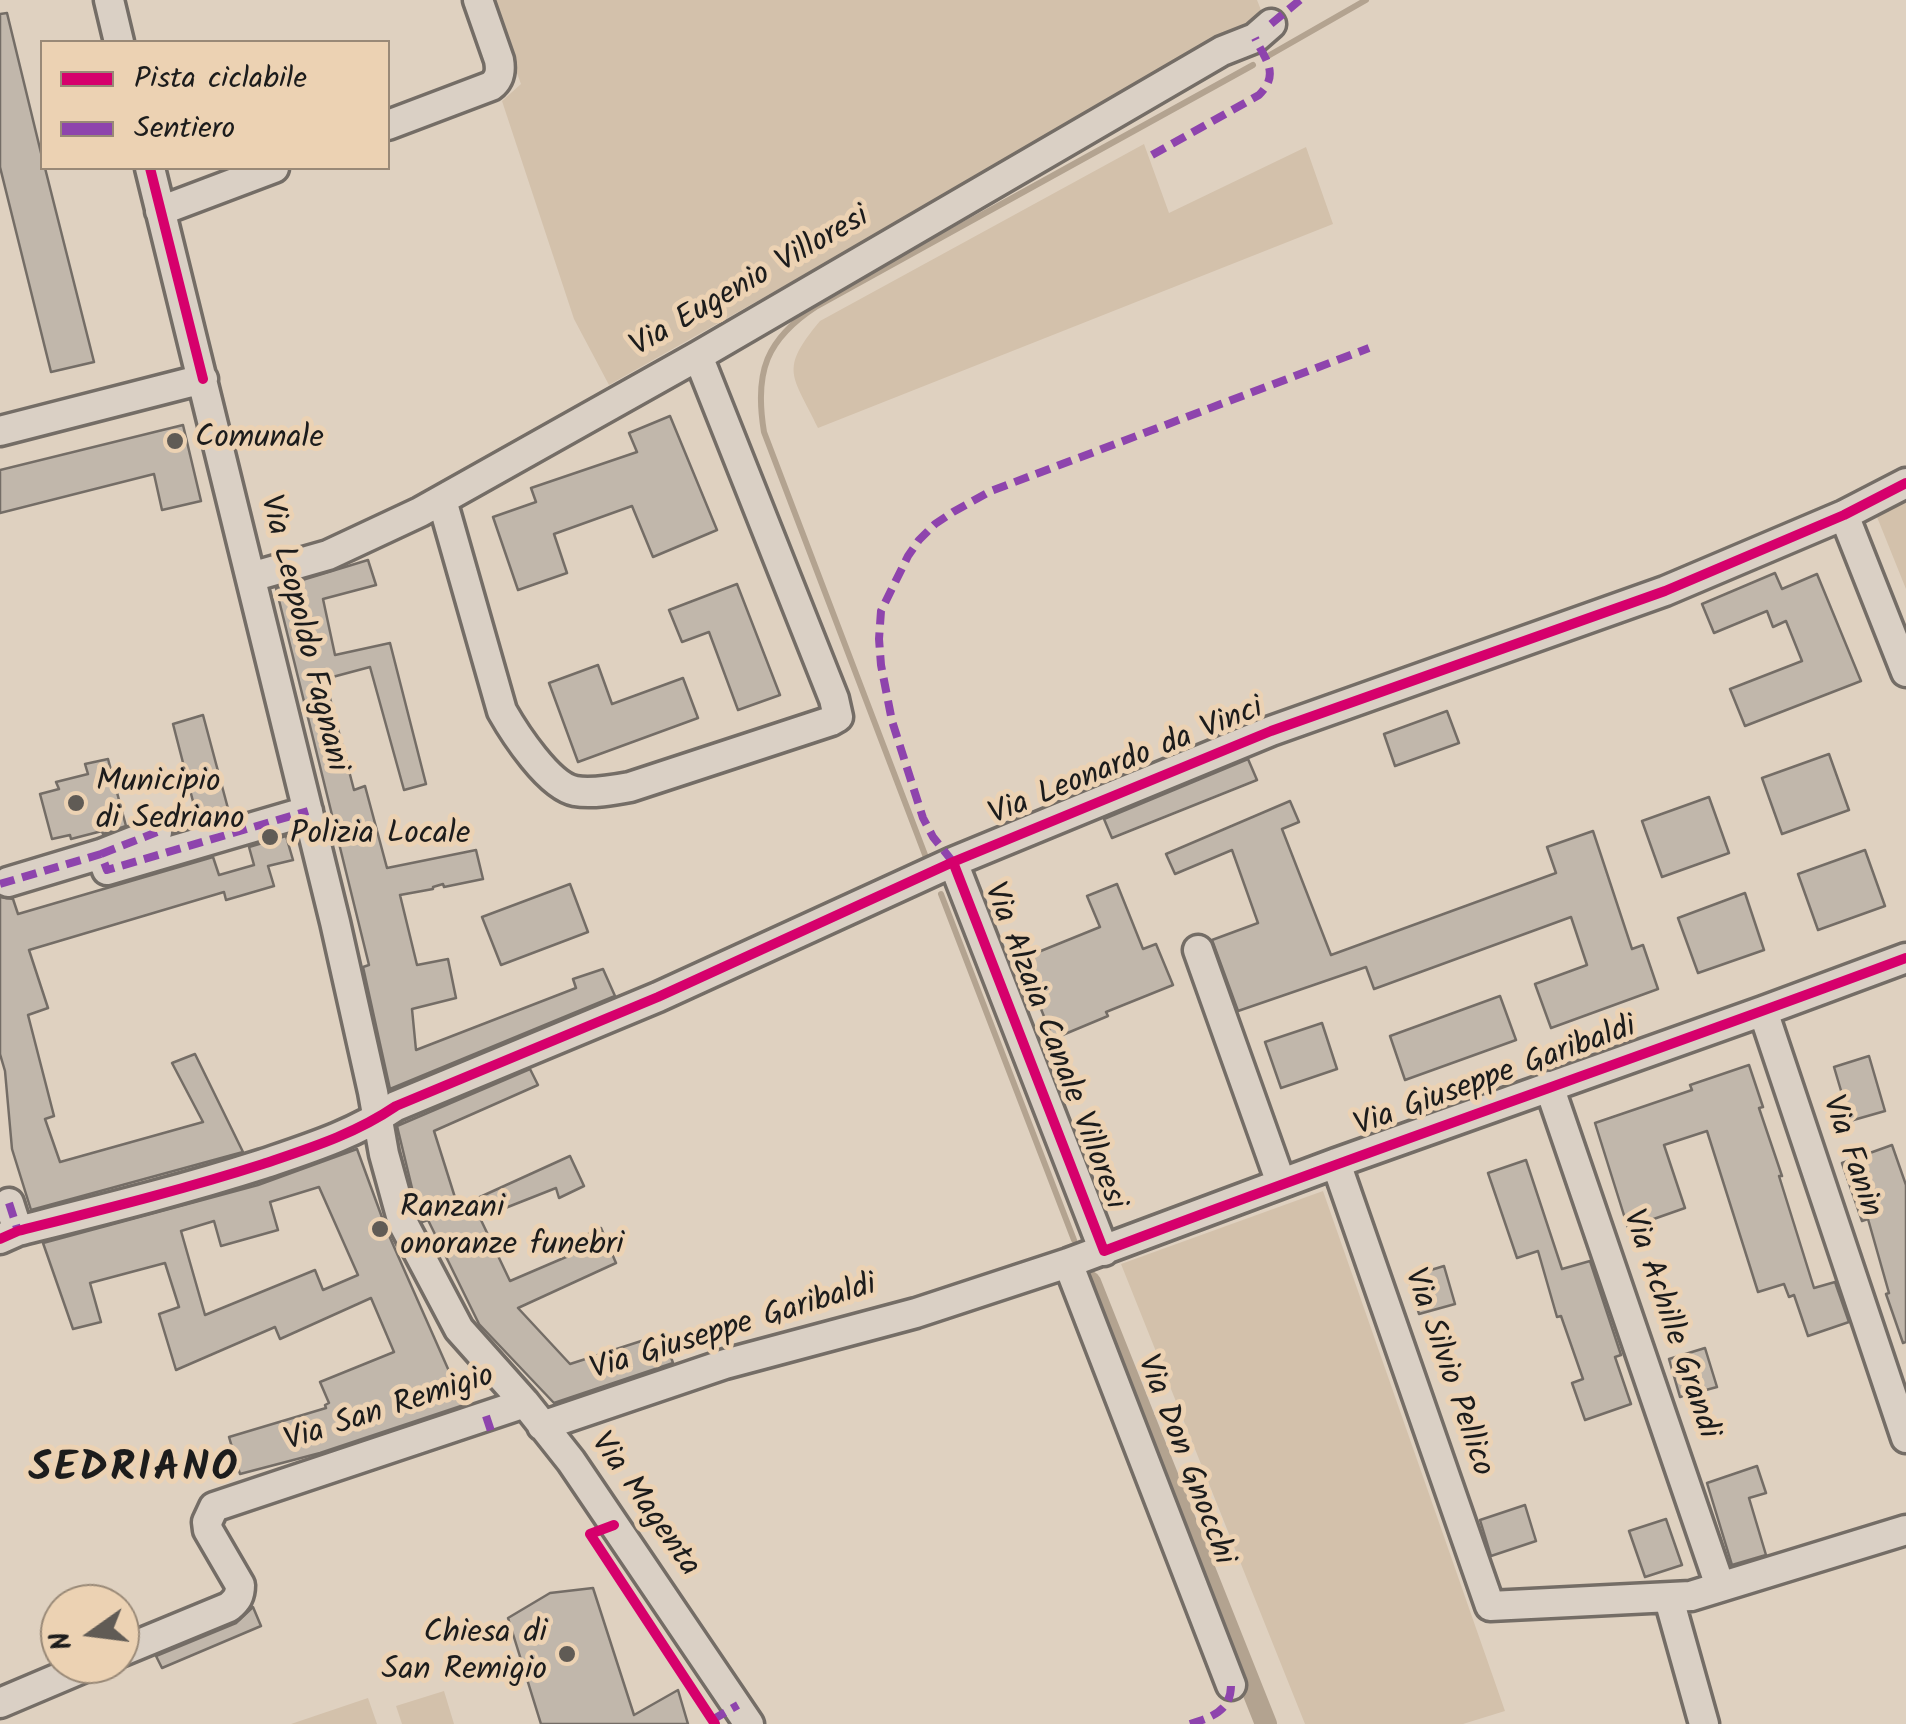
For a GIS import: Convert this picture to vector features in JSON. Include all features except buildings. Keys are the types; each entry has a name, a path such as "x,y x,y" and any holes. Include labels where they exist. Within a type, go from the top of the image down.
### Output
{"street":[{"path":"109,0 119,40"},
{"path":"390,124 492,86 500,68 478,0"},
{"name":"Via Eugenio Villoresi","path":"251,577 328,555 442,500 1222,51 1255,38 1271,24"},
{"name":"Via Leopoldo Fagnani","path":"150,170 308,811 378,1118"},
{"path":"160,210 269,170"},
{"path":"442,500 502,712 514,733 556,782 572,790 616,790 832,721 838,716 834,699 698,356"},
{"path":"0,430 202,379"},
{"name":"Via Leonardo da Vinci","path":"9,1235 187,1189 336,1139 396,1106 658,998 953,862 1271,731 1665,590 1844,516 1906,483"},
{"path":"1844,516 1906,672"},
{"path":"100,854 107,870 308,811"},
{"path":"8,882 157,832"},
{"name":"Via Alzaia Canale Villoresi","path":"953,862 1104,1250"},
{"path":"1198,950 1281,1183"},
{"name":"Via Giuseppe Garibaldi","path":"542,1426 725,1364 916,1312 1068,1263 1336,1162 1906,958"},
{"name":"Via Fanin","path":"1763,1012 1906,1438"},
{"name":"Via Achille Grandi","path":"1550,1086 1720,1586"},
{"name":"Via Magenta","path":"378,1118 403,1223 459,1329 570,1461 749,1724"},
{"name":"Via Silvio Pellico","path":"1336,1162 1490,1606 1669,1599"},
{"path":"9,1203 9,1235"},
{"name":"Via Don Gnocchi","path":"1068,1263 1232,1684"},
{"name":"Via San Remigio","path":"140,1644 229,1607 240,1594 240,1586 208,1530 214,1507 489,1424 525,1403"},
{"path":"1704,1724 1669,1599 1691,1596 1906,1530"},
{"path":"0,1703 45,1684"}],"shaded area":[{"path":"490,0 1257,0 1263,15 609,385 574,319 502,101 521,84"},
{"path":"1144,144 1169,213 1306,147 1333,224 818,428 797,384 794,363 820,321"},
{"path":"1906,496 1906,589 1875,512"},
{"path":"1323,1191 1505,1711 1463,1724 1305,1724 1121,1264"},
{"path":"444,1691 454,1724 402,1724 396,1706"},
{"path":"368,1698 377,1724 291,1724"}],"waterway":[{"path":"1268,56 1366,0"},
{"path":"927,860 764,432 761,392 768,359 786,331 817,306 1253,65"},
{"path":"941,894 1074,1240"},
{"path":"1090,1282 1266,1724"}],"marked path":[{"path":"1271,24 1300,0"},
{"path":"1152,155 1259,95 1270,74 1255,38"},
{"path":"953,862 923,818 892,721 881,665 881,611 919,540 935,524 991,491 1369,348"},
{"path":"0,884 101,854 107,870 308,811"},
{"path":"101,854 157,832"},
{"path":"9,1203 18,1231"},
{"path":"486,1416 491,1431"},
{"path":"1190,1724 1224,1707 1231,1685"},
{"path":"712,1720 738,1705"}],"cycle path":[{"path":"151,170 203,379"},
{"path":"0,1239 233,1173 332,1140 396,1106 658,997 953,862 1271,731 1665,591 1844,515 1906,483"},
{"path":"953,862 1104,1251 1906,958"},
{"path":"614,1525 590,1534 715,1724"}],"place":[{"name":"Comunale","path":"175,441"},
{"name":"Municipio di Sedriano","path":"76,803"},
{"name":"Polizia Locale","path":"270,837"},
{"name":"Ranzani onoranze funebri","path":"380,1229"},
{"name":"Chiesa di San Remigio","path":"567,1654"}],"district":[{"name":"SEDRIANO","path":"134,1473"}]}
